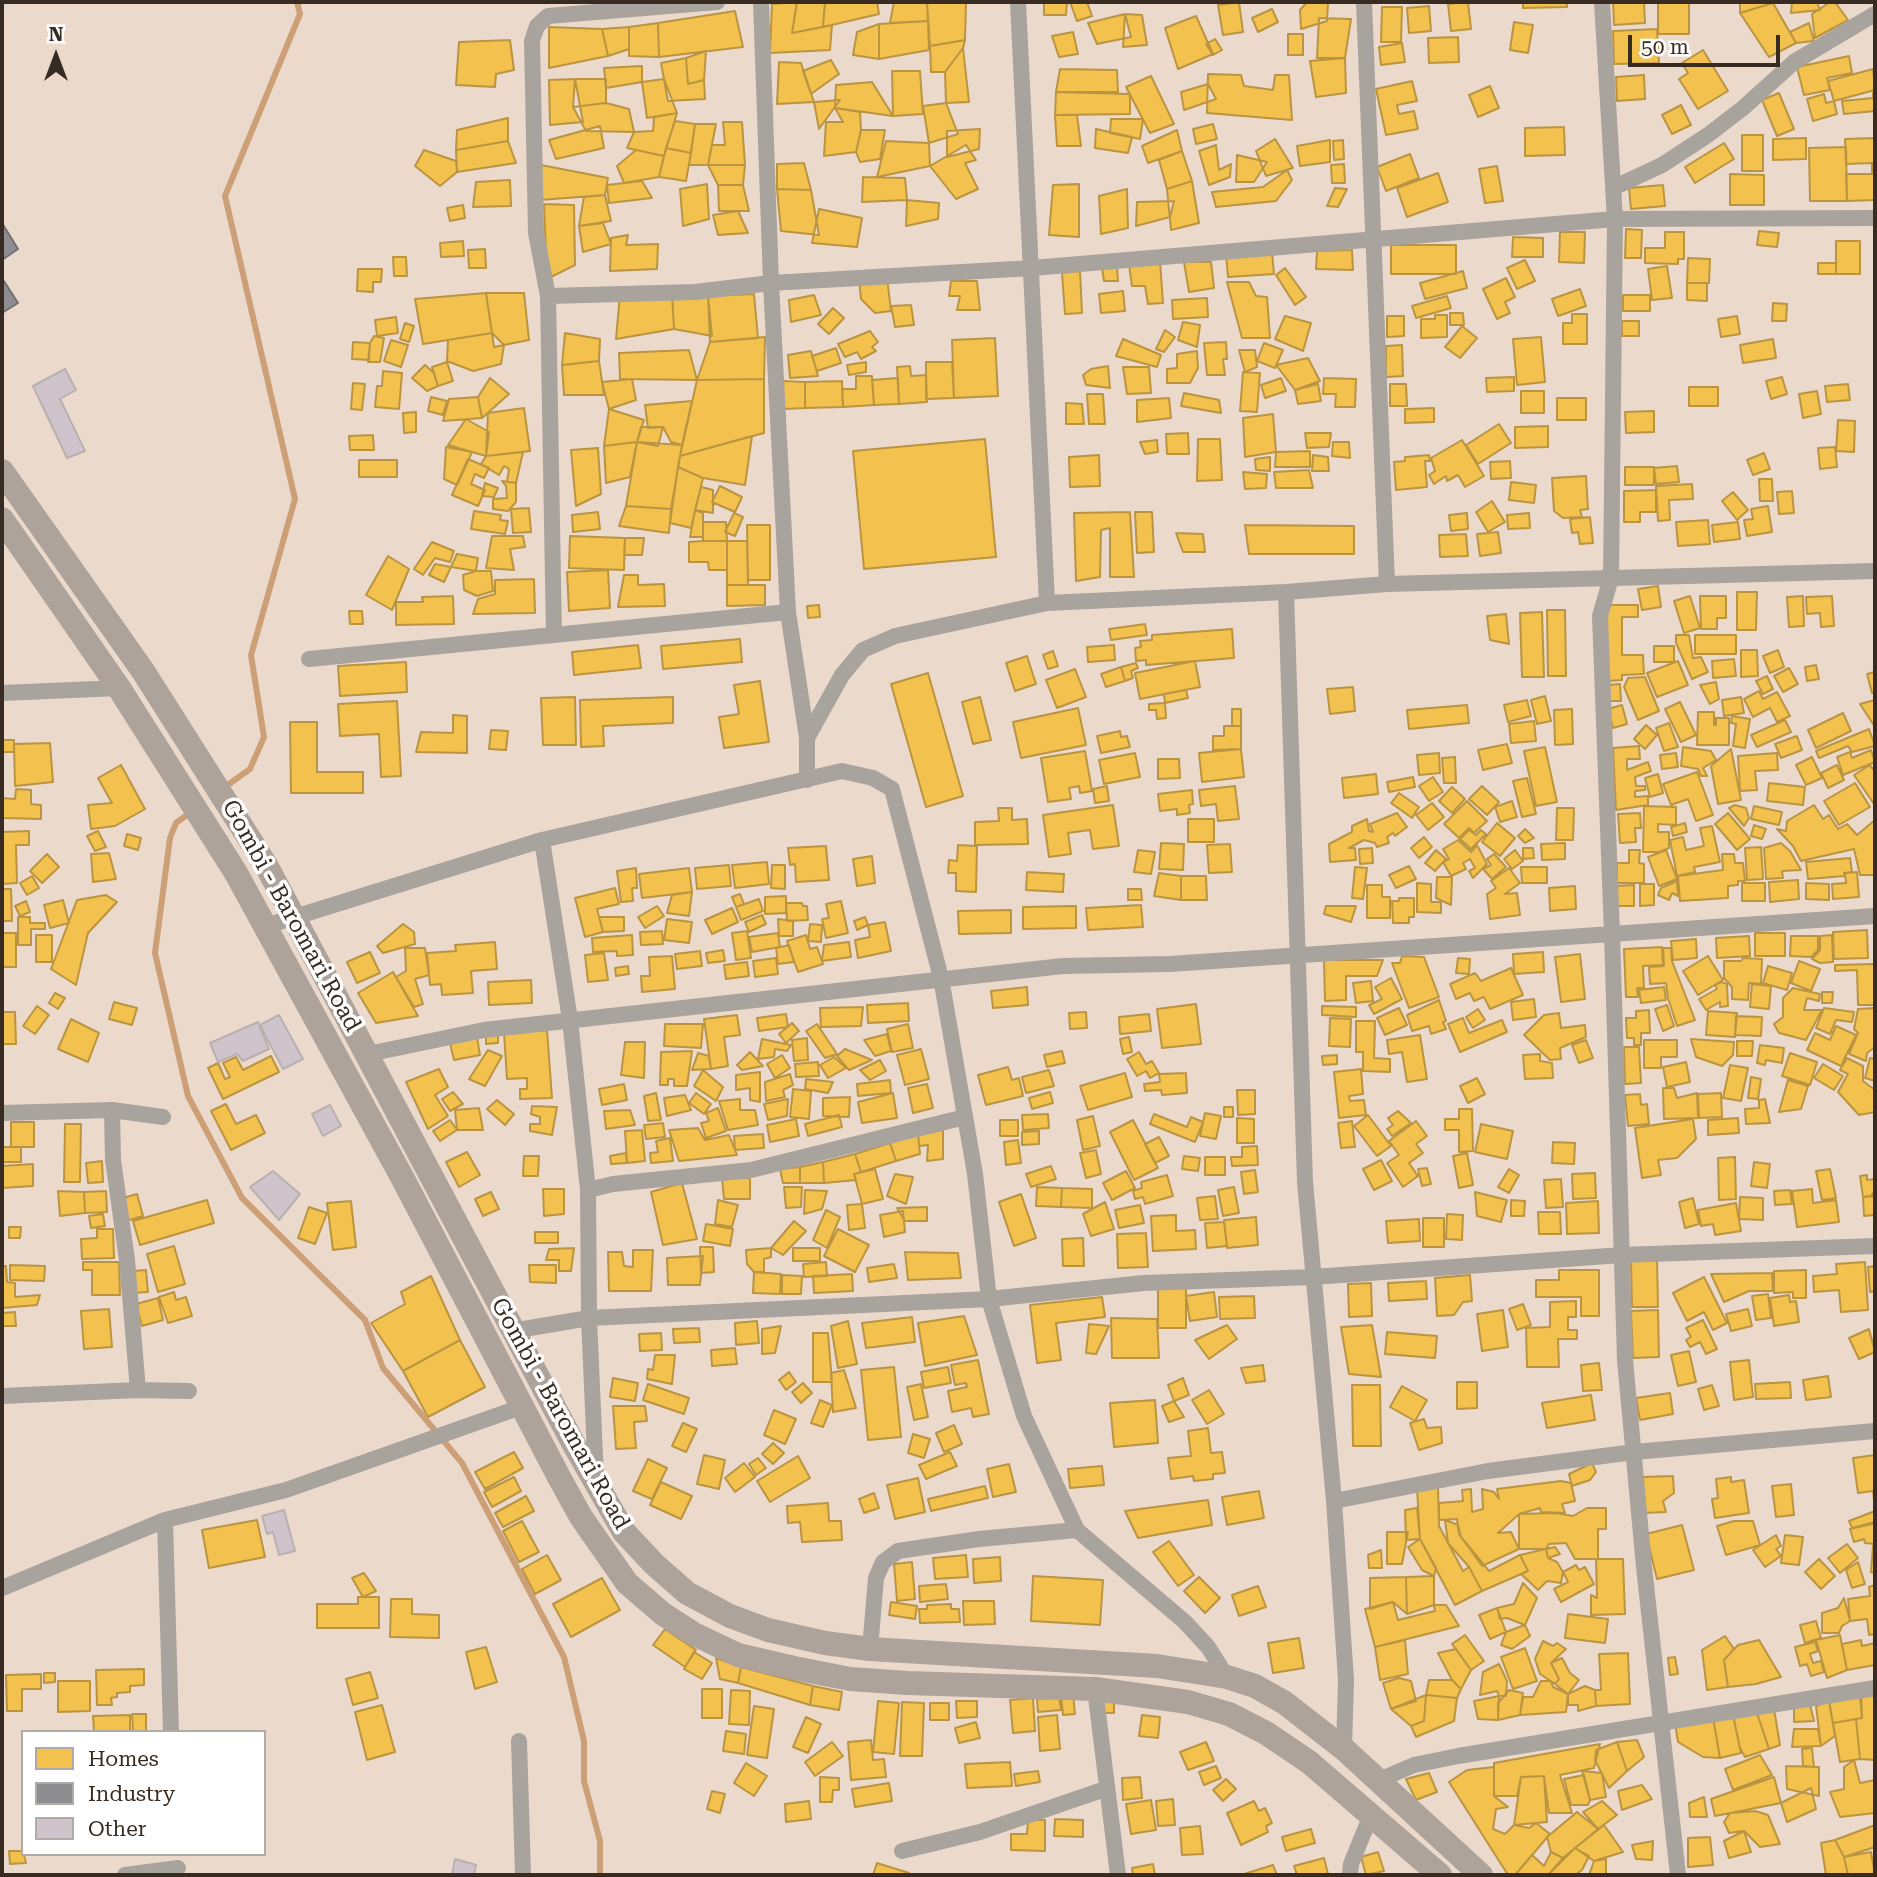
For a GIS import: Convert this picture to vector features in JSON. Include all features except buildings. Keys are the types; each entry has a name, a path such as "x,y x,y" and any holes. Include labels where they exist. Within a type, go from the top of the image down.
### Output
{"main road":[{"name":"Gombi - Baromari Road","path":"2,471 143,671 241,825 294,916 512,1331 624,1532 687,1593 730,1616 768,1630 870,1649 1100,1660 1227,1677 1255,1686 1285,1703 1345,1749 1481,1875"},
{"name":"Gombi - Baromari Road","path":"2,519 194,802 266,926 403,1179 581,1517 627,1583 663,1614 694,1634 738,1655 850,1679 1096,1689 1178,1700 1229,1714 1266,1733 1310,1762 1440,1875"}],"street":[{"path":"554,635 548,296 536,233 532,41 537,26 548,16 717,2"},
{"path":"761,2 771,283 788,612 807,738 807,780"},
{"path":"1018,2 1047,603"},
{"path":"1364,2 1387,584"},
{"path":"1602,2 1615,219 1611,578 1600,616 1625,1360 1678,1875"},
{"path":"1613,188 1661,165 1696,143 1743,108 1794,62 1875,14"},
{"path":"548,296 695,292 771,283 1032,268 1615,219 1875,218"},
{"path":"807,738 842,674 863,650 895,636 1047,603 1286,592 1387,584 1875,572"},
{"path":"1286,592 1305,1182 1334,1501 1346,1680 1345,1749"},
{"path":"309,659 788,612"},
{"path":"2,693 119,688"},
{"path":"266,926 542,840 842,771 873,778 892,789 941,978 965,1117 989,1299 1024,1416 1077,1530 1185,1622 1208,1647 1227,1677"},
{"path":"542,840 570,1020 588,1190 589,1318 597,1485"},
{"path":"368,1054 430,1039 570,1020 736,1004 941,978 1063,966 1299,957 1875,916"},
{"path":"2,1113 112,1110 163,1117"},
{"path":"112,1110 113,1160 127,1260 138,1390"},
{"path":"588,1190 613,1184 751,1170 965,1117"},
{"path":"512,1331 589,1318 989,1299 1144,1283 1314,1277 1622,1255 1875,1246"},
{"path":"2,1396 138,1390 189,1391"},
{"path":"2,1588 165,1520 286,1490 521,1407"},
{"path":"1334,1501 1488,1471 1633,1452 1875,1431"},
{"path":"165,1520 172,1730"},
{"path":"870,1649 876,1578 883,1562 898,1551 979,1539 1077,1530"},
{"path":"1380,1780 1414,1765 1458,1756 1875,1688"},
{"path":"1096,1689 1105,1789 1118,1875"},
{"path":"519,1741 523,1875"},
{"path":"902,1851 980,1832 1105,1789"},
{"path":"1350,1875 1351,1864 1371,1815"},
{"path":"125,1875 178,1866"}],"waterway":[{"path":"225,787 250,769 264,737 251,655 295,499 225,196 300,14 297,2"},
{"path":"191,812 176,823 170,838 155,953 188,1096 242,1198 365,1320 383,1368 462,1463 564,1657 584,1741 584,1781 600,1841 600,1875"}]}
